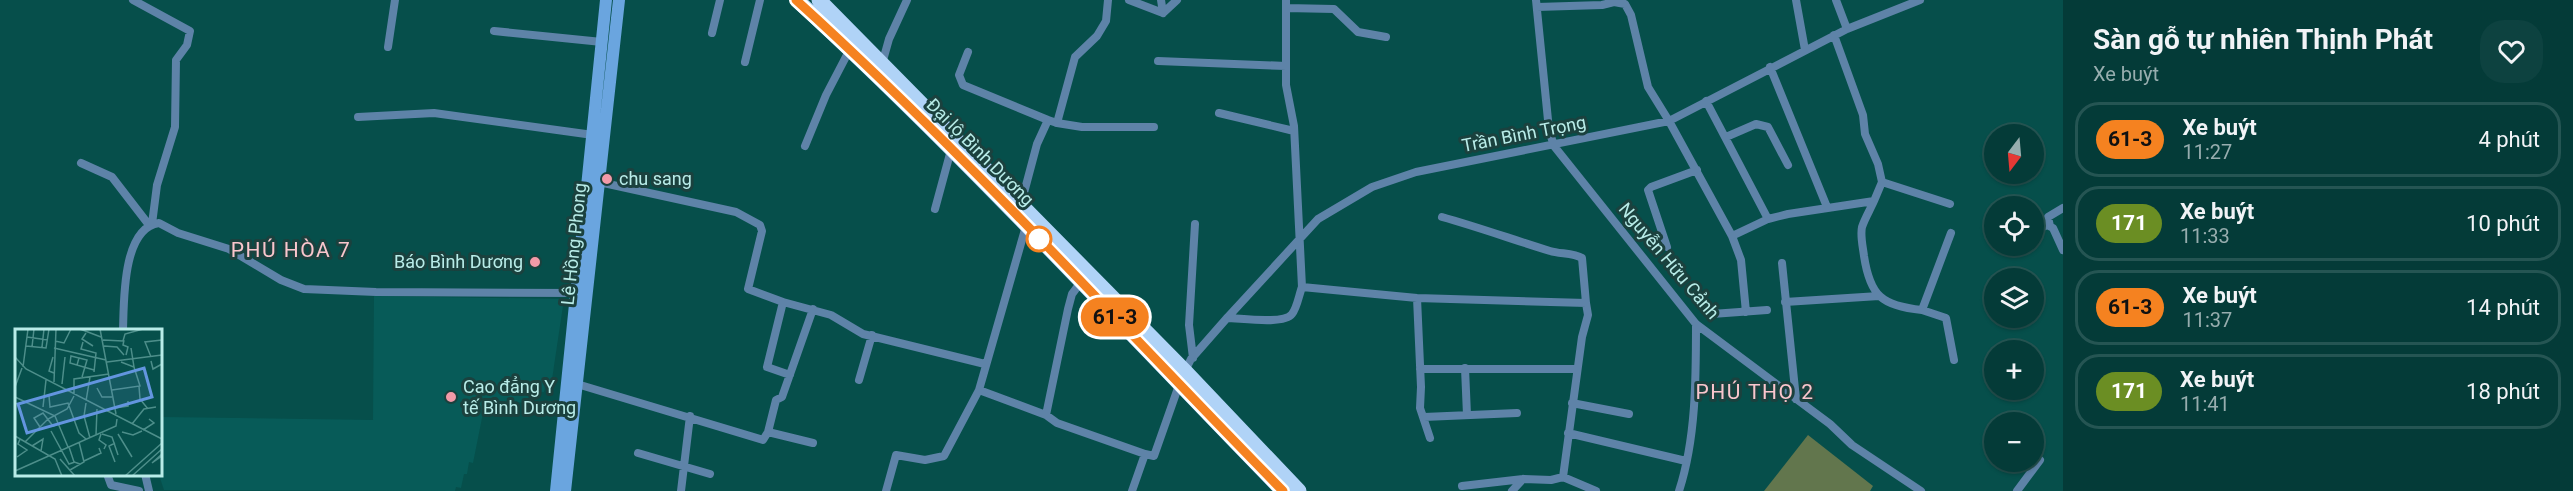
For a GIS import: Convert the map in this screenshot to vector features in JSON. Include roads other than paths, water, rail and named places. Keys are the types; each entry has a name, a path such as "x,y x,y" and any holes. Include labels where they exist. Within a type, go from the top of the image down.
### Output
{"highway":[{"name":"Đại lộ Bình Dương","path":"796,0 850,49 1081,282 1186,371 1283,491"},
{"name":"Đại lộ Bình Dương","path":"819,0 1186,371 1299,491"}],"street":[{"path":"133,0 190,31 187,45 176,60 175,126 158,185 151,225"},
{"path":"388,47 395,0"},
{"name":"Lê Hồng Phong","path":"556,491 578,293 606,0"},
{"name":"Lê Hồng Phong","path":"565,491 619,0"},
{"path":"712,33 720,0"},
{"path":"745,62 760,0"},
{"path":"882,64 889,39 907,0"},
{"path":"1021,204 1037,144 1053,121 1075,57 1097,36 1106,21 1108,0"},
{"path":"1129,0 1163,13"},
{"path":"1161,0 1163,13"},
{"path":"1163,13 1177,0"},
{"path":"1537,3 1633,0"},
{"path":"1796,0 1805,50"},
{"path":"1836,0 1847,29"},
{"name":"Trần Bình Trọng","path":"1186,371 1227,318 1318,219 1372,187 1416,172 1670,121 1834,35 1920,0"},
{"path":"1621,2 1625,4 1631,15 1648,87 1670,121 1732,236 1741,260 1746,312"},
{"name":"Nguyễn Hữu Cảnh","path":"1537,3 1550,130 1554,146 1696,324 1796,399 1852,445 1921,491"},
{"path":"1227,318 1275,321 1285,319 1292,315 1302,287 1294,131 1286,66 1286,4 1334,9 1358,32 1386,37"},
{"path":"494,31 602,42"},
{"path":"1834,35 1863,115 1865,134 1878,164 1882,182 1862,234 1869,282 1879,296 1901,308 1945,316 1954,360"},
{"path":"805,146 826,95 850,49"},
{"path":"968,52 959,75 963,85 1053,121 1082,127 1154,127"},
{"path":"1158,61 1286,66"},
{"path":"1770,67 1827,207"},
{"path":"1706,101 1768,219"},
{"path":"358,117 435,113 593,135"},
{"path":"1219,113 1294,131"},
{"path":"1726,137 1756,124 1768,127 1788,165"},
{"path":"935,209 951,150"},
{"path":"81,164 112,177 151,225"},
{"path":"1667,247 1648,190 1697,170"},
{"path":"599,182 656,192 736,212 753,219 762,231 748,290 831,315 863,334 985,364"},
{"path":"1882,182 1950,204"},
{"path":"1732,236 1768,219 1827,207 1874,201"},
{"path":"2063,208 2048,216 2050,226 2063,250"},
{"path":"1442,216 1557,253 1578,255 1582,258 1588,315 1577,369 1563,477"},
{"path":"123,329 130,257 140,233 151,225 159,223 178,233 229,249 281,280 313,290 578,293"},
{"path":"979,390 1046,415 1057,423 1154,456 1186,371 1195,224"},
{"path":"886,491 896,455 924,460 944,456 979,390 1026,226"},
{"path":"2044,226 2050,226"},
{"path":"1922,310 1951,233"},
{"path":"1782,263 1796,399"},
{"path":"1046,415 1068,309 1072,294 1081,282"},
{"path":"1302,287 1417,298 1586,303"},
{"path":"1785,302 1879,296"},
{"path":"1417,298 1419,397 1430,438"},
{"path":"783,302 767,367 790,375"},
{"path":"577,384 690,416 763,440 768,432 776,400 781,397 790,375 813,309"},
{"path":"1712,314 1767,310"},
{"path":"1679,491 1686,461 1696,371 1696,324"},
{"path":"860,380 872,335"},
{"path":"1465,368 1467,415"},
{"path":"1420,369 1577,369"},
{"path":"1572,403 1629,414"},
{"path":"1424,417 1517,413"},
{"path":"681,491 690,416"},
{"path":"768,432 813,443"},
{"path":"1568,433 1656,452 1686,461"},
{"path":"638,453 710,474"},
{"path":"1132,491 1145,454"},
{"path":"2018,491 2031,472"},
{"path":"145,476 148,491"},
{"path":"1462,486 1523,479 1551,480 1563,477 1596,491"},
{"path":"1512,491 1523,479"},
{"path":"110,488 139,491"}],"place":[{"name":"chu sang","path":"607,179"},
{"name":"Báo Bình Dương","path":"535,262"},
{"name":"Cao đẳng Y tế Bình Dương","path":"451,397"}],"district":[{"name":"PHÚ HÒA 7","path":"291,250"},
{"name":"PHÚ THỌ 2","path":"1755,392"}]}
